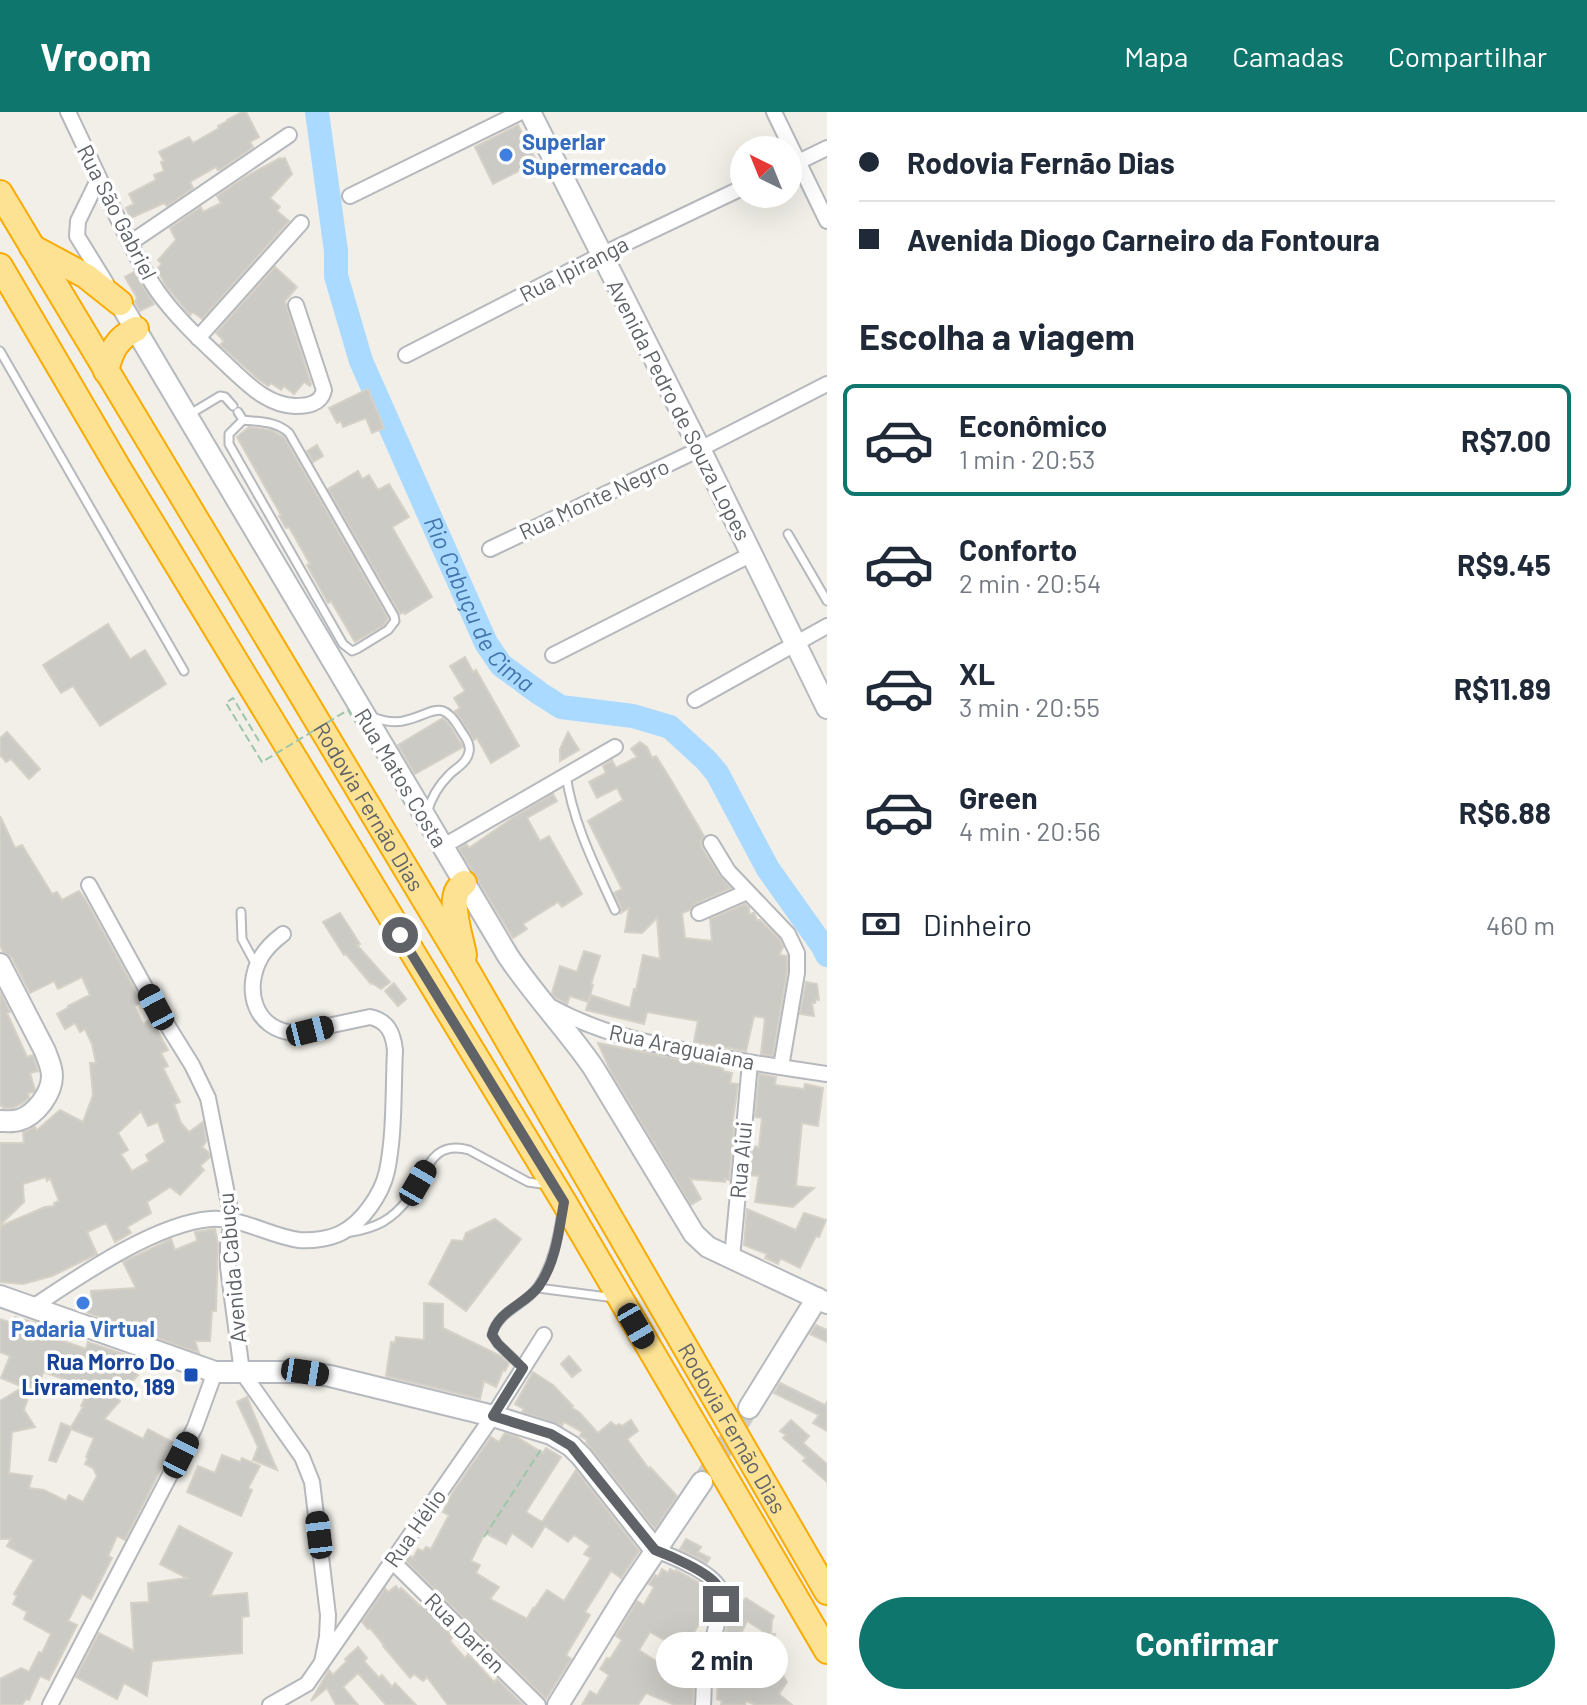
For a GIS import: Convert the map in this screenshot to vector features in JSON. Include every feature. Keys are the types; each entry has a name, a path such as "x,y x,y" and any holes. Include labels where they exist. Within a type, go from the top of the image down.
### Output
{"highway":[{"name":"Rodovia Fernão Dias","path":"0,193 468,972 827,1592"},
{"path":"31,246 86,276 120,303"},
{"name":"Rodovia Fernão Dias","path":"0,266 119,469 559,1194 827,1651"},
{"path":"106,371 112,349 136,329"},
{"path":"464,883 455,896 468,972"}],"street":[{"path":"350,196 521,112"},
{"name":"Avenida Pedro de Souza Lopes","path":"530,112 827,708"},
{"path":"774,112 783,136"},
{"name":"Rua São Gabriel","path":"71,113 130,243 158,292 198,338 251,388 267,399 289,405 314,403 323,396 324,390 296,305"},
{"path":"130,243 289,135"},
{"path":"802,160 827,148"},
{"name":"Rua Matos Costa","path":"99,178 78,221 77,236 188,415 508,956 577,1043 694,1234 708,1247 822,1301"},
{"path":"802,179 827,221"},
{"name":"Rua Ipiranga","path":"406,355 601,255 730,194"},
{"path":"198,338 301,223"},
{"name":"Rua Monte Negro","path":"490,549 700,449 827,384"},
{"path":"553,655 752,554"},
{"path":"695,700 827,626"},
{"path":"442,847 615,747"},
{"path":"711,843 728,871 788,934 797,953 797,973 781,1067"},
{"name":"Avenida Cabuçu","path":"89,885 208,1098 232,1219 228,1267 242,1372 302,1457 312,1482 328,1615 322,1662"},
{"path":"699,913 747,892"},
{"path":"33,1307 102,1263 183,1224 232,1219 285,1238 304,1240 341,1234 368,1209 386,1174 390,1150 393,1036 386,1024 370,1017 295,1033 276,1028 265,1020 252,997 257,967 262,954 283,934"},
{"path":"0,964 45,1051 52,1080 44,1099 27,1116 19,1120 0,1121"},
{"name":"Rua Araguaiana","path":"542,1002 572,1019 638,1041 750,1063 827,1074"},
{"name":"Rua Aiui","path":"732,1258 750,1063"},
{"path":"0,1296 215,1372 305,1372 330,1376 493,1416 551,1434 582,1457 655,1550 710,1578 720,1591 721,1604 705,1671 703,1705"},
{"path":"749,1408 822,1301"},
{"name":"Rua Hélio","path":"270,1705 307,1684 493,1416 544,1335"},
{"path":"50,1705 195,1427 215,1372"},
{"path":"558,1705 655,1550 702,1482"},
{"name":"Rua Darien","path":"392,1561 538,1705"}],"lane":[{"path":"0,351 184,671"},
{"path":"188,415 220,396 225,397 243,420 273,423 289,433 394,616 395,621 388,630 357,649 352,651 343,644 229,444 229,434 243,420"},
{"path":"788,534 827,601"},
{"path":"362,712 391,722 405,721 431,711 452,714 469,745 469,752 462,764 437,789 430,801 426,819"},
{"path":"566,775 577,825 615,910"},
{"path":"241,912 242,939 257,967"},
{"path":"341,1234 372,1228 384,1221 408,1200 435,1156 448,1148 469,1150 528,1182 559,1194 554,1253 538,1288 500,1318 492,1335 523,1368"},
{"path":"538,1288 621,1299"}],"path":[{"path":"259,741 233,698 226,703 262,762 348,710 374,752"},
{"path":"484,1537 551,1434"}],"building":[{"path":"246,112 259,137 250,142 253,147 221,169 216,167 190,182 193,188 167,206 164,203 131,218 126,208 134,204 129,194 156,180 154,175 164,171 161,162 164,161 159,152 189,137 193,143"},
{"name":"Superlar Supermercado","path":"518,125 537,162 493,184 475,147"},
{"path":"280,158 285,158 292,174 270,198 280,207 277,211 289,221 202,319 193,312 190,315 166,286 157,269 162,264 158,260 176,240 170,228 201,207 203,212 221,203 217,196"},
{"path":"275,267 297,287 285,301 311,384 304,382 294,394 284,386 281,390 258,379 220,345 224,341 216,333"},
{"path":"134,272 154,304 140,311 135,302 137,298 125,277"},
{"path":"368,389 384,428 372,433 366,418 343,427 341,421 337,423 329,408"},
{"path":"249,427 271,430 284,437 388,618 384,625 355,642 331,601 328,603 307,565 310,564 289,527 286,528 279,516 237,437"},
{"path":"317,445 323,456 313,462 307,451"},
{"path":"358,471 362,479 369,475 378,490 389,484 409,517 392,527 432,597 405,614 400,614 328,489"},
{"path":"108,624 130,659 145,650 166,684 100,726 73,686 61,693 43,665"},
{"path":"465,657 473,672 476,670 519,746 491,763 477,738 474,740 455,711 460,708 454,698 465,691 450,666"},
{"path":"443,718 463,747 415,774 398,745"},
{"path":"7,732 40,769 29,779 11,759 6,762 0,755 0,738"},
{"path":"568,732 579,750 560,761 560,749"},
{"path":"640,742 647,747 652,758 656,756 668,775 704,836 702,848 731,888 682,913 685,938 712,941 710,919 745,904 749,914 754,913 757,920 780,940 783,947 779,955 787,956 773,1056 761,1054 765,1018 754,1016 746,1051 694,1042 698,1021 647,1012 644,1024 586,1010 591,995 630,1008 643,955 660,959 657,918 642,933 625,932 629,908 621,913 614,893 622,889 588,821 623,800 617,788 597,798 589,782 606,773 603,766 612,760 616,768 637,757 631,749"},
{"path":"553,794 557,801 527,818 540,841 549,836 582,894 562,907 558,902 523,924 527,929 513,938 459,849 466,844 469,848"},
{"path":"0,816 15,848 22,845 52,894 57,892 62,900 79,891 86,901 142,1002 134,1006 143,1024 151,1019 168,1050 161,1053 168,1066 163,1068 180,1102 174,1104 181,1123 189,1132 203,1122 206,1142 202,1147 210,1157 200,1166 204,1170 180,1195 170,1187 147,1202 151,1213 127,1227 131,1233 115,1242 106,1223 87,1232 97,1254 52,1276 23,1284 0,1282 0,1226 45,1207 55,1206 54,1203 59,1201 50,1178 23,1184 24,1202 0,1225 0,1143 24,1143 23,1132 35,1127 37,1130 60,1110 83,1122 93,1095 90,1063 96,1063 85,1029 80,1032 75,1023 65,1029 57,1014 90,995 82,977 58,989 54,981 30,993 12,958 3,952 0,945","holes":["141,1111 148,1126 158,1122 165,1142 146,1155 149,1161 132,1171 121,1154 128,1150 118,1133"]},
{"path":"340,913 360,944 357,945 390,982 381,989 371,984 344,955 323,922"},
{"path":"584,951 600,956 588,1002 570,996 567,1004 552,993 560,966 577,972"},
{"path":"806,982 817,984 819,1000 812,1003 814,1016 800,1014"},
{"path":"394,983 406,999 398,1006 385,991"},
{"path":"0,992 27,1057 33,1055 38,1071 30,1073 34,1092 28,1093 29,1098 13,1108 0,1106"},
{"path":"598,1043 723,1068 723,1071 732,1073 730,1083 738,1084 729,1180 690,1179 701,1199 691,1205 611,1072"},
{"path":"759,1074 776,1077 775,1085 804,1089 805,1084 823,1088 818,1126 802,1123 796,1186 814,1188 793,1207 755,1202 759,1176 750,1175 752,1146 759,1147 762,1118 755,1117"},
{"path":"747,1209 796,1230 804,1213 826,1220 800,1268 782,1259 778,1264 765,1258 767,1254 744,1245"},
{"path":"495,1219 521,1239 466,1311 429,1284 452,1240 463,1241 466,1233"},
{"path":"215,1229 218,1244 216,1311 212,1311 210,1341 195,1341 199,1353 88,1313 84,1308 82,1301 92,1300 91,1291 136,1288 123,1262 171,1239 175,1250 197,1241 195,1232"},
{"path":"424,1303 443,1304 443,1328 501,1356 509,1363 496,1387 484,1381 480,1399 386,1376 391,1342 395,1343 396,1337 424,1340"},
{"path":"15,1317 52,1328 49,1336 86,1349 88,1342 132,1357 125,1364 138,1375 117,1398 120,1401 104,1419 143,1439 148,1429 174,1443 125,1540 117,1536 108,1556 112,1558 91,1599 82,1594 68,1621 77,1625 49,1680 40,1676 29,1700 26,1699 22,1705 0,1705 0,1679 21,1668 29,1672 51,1634 24,1619 27,1612 13,1604 17,1596 14,1594 34,1560 7,1546 11,1539 0,1539 0,1401 23,1387 1,1378 10,1356 0,1352 0,1319 12,1323","holes":["43,1372 70,1381 68,1386 73,1387 72,1391 86,1396 71,1427 61,1423 49,1460 56,1462 71,1429 94,1438 85,1464 93,1468 97,1476 83,1502 69,1495 66,1501 44,1490 29,1488 32,1476 9,1473 12,1432 35,1427 24,1410 35,1377 41,1379"]},
{"path":"816,1325 827,1330 827,1342 810,1334"},
{"path":"569,1356 581,1370 572,1377 561,1364"},
{"path":"533,1372 553,1385 598,1433 611,1422 622,1426 631,1420 638,1431 627,1439 649,1469 677,1496 655,1529 587,1440 580,1436 582,1432 564,1422 562,1426 522,1412 524,1409 515,1404"},
{"path":"780,1383 825,1405 827,1402 827,1431 813,1423 819,1415 774,1393"},
{"path":"247,1397 277,1470 253,1460 258,1447 237,1402"},
{"path":"791,1420 809,1436 803,1443 827,1464 827,1482 783,1438 786,1435 780,1431"},
{"path":"505,1433 543,1453 546,1448 561,1457 526,1512 542,1522 576,1470 639,1551 621,1578 611,1571 585,1612 590,1615 566,1655 571,1659 546,1699 405,1560 409,1555 413,1558 418,1549 431,1549 449,1515 443,1512 453,1492 491,1437 499,1442","holes":["545,1526 568,1542 574,1535 590,1546 584,1554 591,1558 564,1601 547,1590 527,1619 490,1599 499,1587 476,1573 480,1565 471,1561 485,1533 506,1544 512,1533 532,1547"]},
{"path":"222,1455 240,1462 242,1458 260,1466 248,1488 252,1490 241,1516 187,1492 198,1466 215,1473"},
{"path":"179,1526 232,1553 210,1596 247,1593 249,1616 242,1617 242,1653 152,1661 147,1696 124,1683 117,1699 76,1677 99,1633 134,1651 131,1603 149,1602 148,1583 187,1578 160,1564"},
{"path":"686,1539 701,1547 698,1552 710,1558 707,1563 680,1549"},
{"path":"662,1569 668,1573 670,1569 676,1570 710,1592 708,1617 704,1615 692,1636 702,1642 682,1679 694,1685 693,1705 675,1705 646,1693 638,1705 582,1705 590,1691 597,1695 609,1675 600,1669 622,1640 616,1636 637,1601 644,1605 654,1587 649,1584 655,1575 658,1577","holes":["650,1632 678,1648 667,1668 639,1650"]},
{"path":"396,1586 420,1606 422,1604 444,1626 440,1624 453,1637 450,1641 465,1658 468,1654 494,1682 497,1679 523,1705 448,1705 427,1677 423,1681 414,1674 410,1678 362,1622 385,1588 388,1592"},
{"path":"746,1598 774,1616 771,1634 775,1634 771,1653 776,1656 787,1682 779,1694 792,1705 756,1705 746,1701 745,1705 721,1705 722,1701 717,1699 718,1676 715,1674 723,1642 729,1634 726,1631 728,1618 735,1599 742,1602","holes":["747,1621 766,1633 763,1632 756,1661 737,1642"]},
{"path":"358,1647 367,1658 364,1661 379,1678 382,1675 392,1687 395,1683 416,1705 386,1705 358,1673 343,1687 358,1705 336,1705 327,1688 311,1701 329,1670 333,1675"}],"waterway":[{"name":"Rio Cabuçu de Cima","path":"317,112 336,251 336,276 361,361 486,643 501,665 561,707 633,716 670,727 717,773 768,869 827,955"}],"tunnel":[{"path":"702,1482 749,1408"}],"place":[{"name":"Superlar Supermercado","path":"506,155"},
{"name":"Padaria Virtual","path":"83,1303"},
{"name":"Rua Morro Do Livramento, 189","path":"191,1375"}],"route":[{"path":"400,935 564,1202 554,1253 538,1288 500,1318 494,1327 492,1335 498,1344 523,1368 493,1416 551,1434 571,1446 655,1550 710,1578 720,1591 721,1604"}]}
